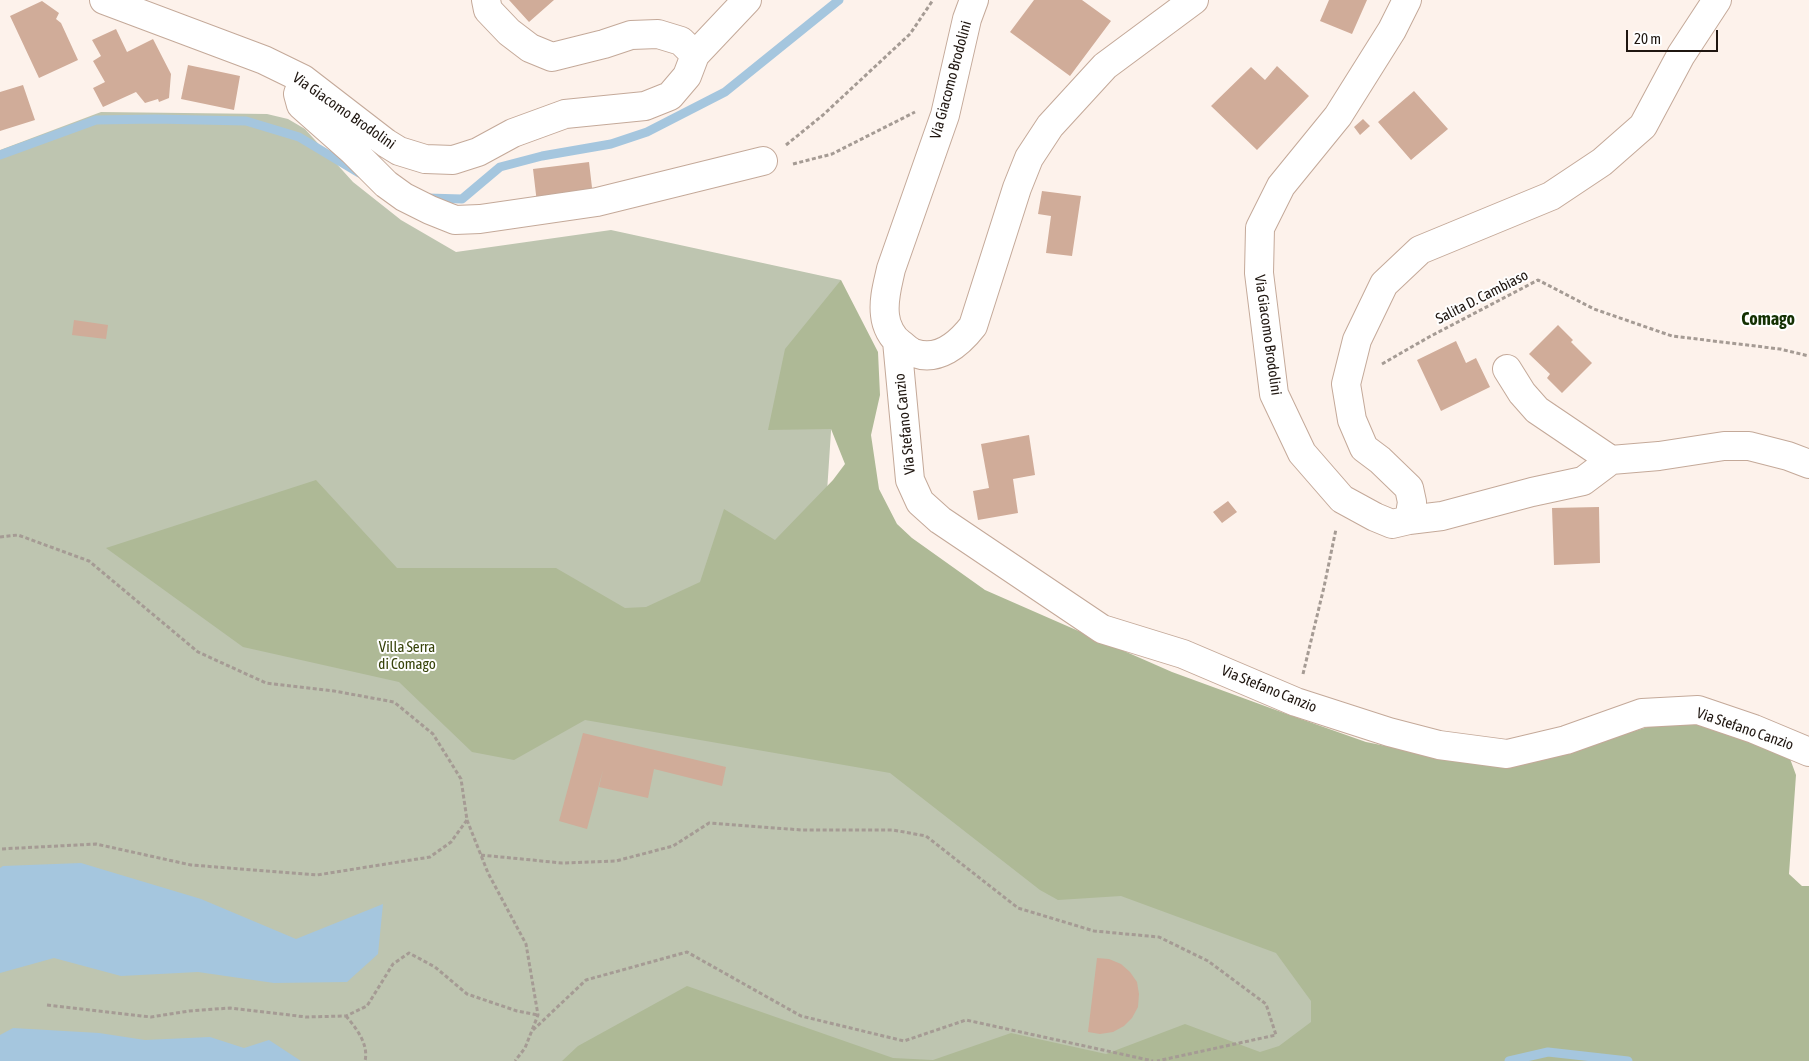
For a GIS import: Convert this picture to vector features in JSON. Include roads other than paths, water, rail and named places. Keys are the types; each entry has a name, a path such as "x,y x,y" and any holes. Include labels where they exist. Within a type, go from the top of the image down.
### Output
{"street":[{"name":"Via Giacomo Brodolini","path":"104,0 264,60 303,79 399,151 425,159 453,160 478,152 513,133 565,114 645,106 670,96 687,76 695,55 747,0"},
{"path":"486,0 488,10 509,32 530,48 552,57 631,35 658,34 681,41 695,55"},
{"name":"Via Giacomo Brodolini","path":"897,341 889,329 885,315 886,290 891,269 944,114 967,19 974,0"},
{"path":"897,341 914,353 931,356 947,350 963,339 973,326 1017,188 1029,158 1045,134 1105,66 1194,0"},
{"name":"Via Giacomo Brodolini","path":"1407,0 1392,30 1338,116 1281,186 1260,228 1259,273 1274,394 1302,453 1342,500 1392,524 1442,516 1532,492 1583,481 1611,460"},
{"path":"1409,520 1412,502 1409,488 1380,460 1364,448 1352,420 1346,384 1357,340 1384,284 1420,250 1551,196 1602,162 1643,126 1681,55 1717,0"},
{"path":"303,79 298,94 301,105 353,151 386,184 412,201 455,220 480,220 597,202 763,161"},
{"name":"Via Stefano Canzio","path":"897,341 910,480 920,502 940,520 1102,629 1182,654 1296,702 1389,732 1439,744 1507,754 1566,740 1642,713 1698,710 1754,729 1809,752"},
{"path":"1508,369 1522,393 1537,410 1611,460 1659,456 1724,446 1749,446 1788,456 1809,464"}],"water":[{"path":"81,863 201,899 296,939 383,904 378,954 347,982 274,983 198,972 121,976 54,958 0,973 0,868 3,866"},
{"path":"13,1028 99,1033 145,1040 210,1037 244,1048 269,1040 301,1061 0,1061 0,1035"}],"waterway":[{"path":"427,198 462,199 500,167 542,156 611,144 647,132 725,92 839,0"},
{"path":"0,155 96,120 246,121 299,137 359,173"},
{"path":"1509,1061 1548,1052 1628,1061"}],"district":[{"name":"Comago","path":"1768,319"}],"park label":[{"name":"Villa Serra di Comago","path":"407,656"}]}
